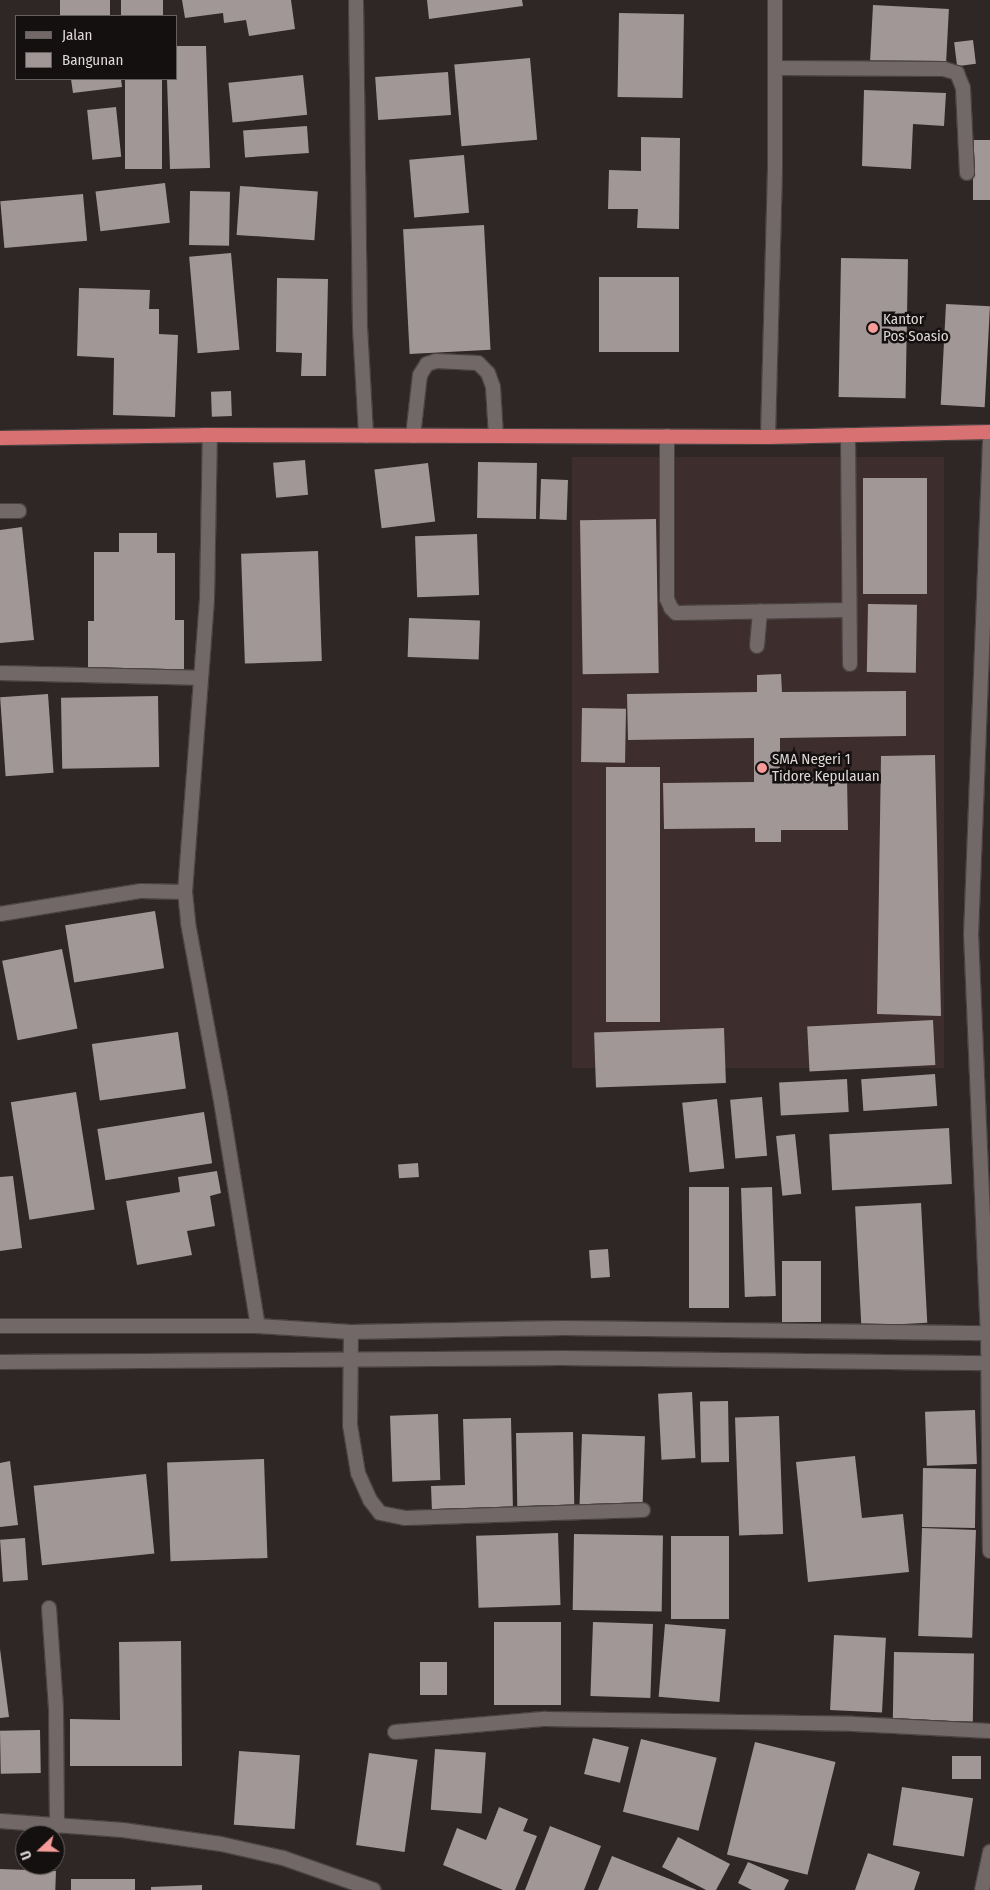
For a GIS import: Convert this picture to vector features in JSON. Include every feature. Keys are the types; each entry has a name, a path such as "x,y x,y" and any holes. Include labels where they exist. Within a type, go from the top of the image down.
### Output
{"highway":[{"path":"0,438 210,435 768,436 990,432"}],"street":[{"path":"356,0 360,327 366,436"},
{"path":"768,436 775,0"},
{"path":"775,68 944,69 957,73 963,88 967,172"},
{"path":"414,436 420,375 427,364 436,361 478,364 488,373 493,387 496,436"},
{"path":"210,435 207,600 185,892 188,923 220,1095 258,1326"},
{"path":"848,435 850,664"},
{"path":"667,436 667,599 671,608 676,613 849,610"},
{"path":"990,441 972,933 989,1334 990,1552"},
{"path":"0,511 19,511"},
{"path":"757,646 760,611"},
{"path":"0,673 201,678"},
{"path":"0,914 141,891 185,892"},
{"path":"0,1326 258,1326 351,1332 564,1328 989,1334"},
{"path":"351,1332 350,1425 358,1473 370,1500 380,1513 405,1518 643,1510"},
{"path":"0,1362 561,1358 989,1364"},
{"path":"49,1608 56,1709 57,1825"},
{"path":"395,1732 545,1719 853,1724 990,1731"},
{"path":"0,1821 46,1825"},
{"path":"65,1826 123,1830 221,1844 283,1858 374,1890"},
{"path":"982,1890 990,1852"}],"shaded area":[{"name":"SMA Negeri 1 Tidore Kepulauan","path":"572,457 944,457 944,1068 572,1068"}],"building":[{"path":"60,0 110,0 110,15 60,15"},
{"path":"121,0 163,0 163,15 121,15"},
{"path":"182,0 291,0 295,29 249,36 246,20 224,23 223,13 185,18"},
{"path":"427,0 522,0 523,6 429,19"},
{"path":"873,5 949,9 946,68 870,64"},
{"path":"619,13 684,14 683,98 618,97"},
{"path":"973,40 976,64 957,66 954,42"},
{"path":"178,46 206,46 210,168 170,169 167,80 178,80"},
{"path":"530,58 537,140 461,146 454,65"},
{"path":"448,72 451,115 378,120 375,77"},
{"path":"303,75 307,115 233,123 228,83"},
{"path":"71,80 121,80 122,87 73,93"},
{"path":"125,80 162,80 162,169 125,169"},
{"path":"864,90 946,93 944,126 913,124 911,169 862,166"},
{"path":"116,107 121,157 92,160 87,110"},
{"path":"307,126 309,153 245,157 243,130"},
{"path":"641,137 680,138 679,229 637,228 638,209 608,209 609,170 641,171"},
{"path":"973,140 990,140 990,200 973,200"},
{"path":"464,155 469,213 414,218 409,160"},
{"path":"165,183 170,223 100,231 96,192"},
{"path":"240,186 318,191 314,240 237,235"},
{"path":"190,191 230,192 229,246 189,245"},
{"path":"83,194 87,241 4,248 0,201"},
{"path":"484,225 491,350 410,354 403,229"},
{"path":"231,253 239,350 198,353 189,257"},
{"name":"Kantor Pos Soasio","path":"841,258 908,259 906,398 839,397"},
{"path":"599,277 679,277 679,352 599,352"},
{"path":"277,278 328,279 326,376 301,376 302,353 276,352"},
{"path":"79,288 150,290 149,309 159,309 159,334 178,335 175,417 113,415 114,358 77,356"},
{"path":"946,304 990,306 985,407 941,405"},
{"path":"231,391 232,416 212,417 211,392"},
{"path":"305,460 308,495 276,498 273,463"},
{"path":"478,462 537,463 536,519 477,518"},
{"path":"428,463 435,522 382,528 374,470"},
{"path":"863,478 927,478 927,594 863,594"},
{"path":"541,479 568,480 567,520 540,519"},
{"path":"656,519 659,673 583,674 580,520"},
{"path":"22,527 34,640 0,643 0,530"},
{"path":"119,533 157,533 157,553 175,553 175,620 184,620 184,670 88,670 88,621 94,621 94,552 119,552"},
{"path":"477,534 479,595 417,597 415,536"},
{"path":"318,551 322,661 245,664 241,554"},
{"path":"868,604 917,605 916,673 867,672"},
{"path":"409,618 480,620 479,659 408,657"},
{"path":"781,674 782,692 906,691 906,736 780,738 780,778 847,777 848,830 781,830 781,842 755,842 755,828 664,829 663,783 754,782 754,738 628,740 627,694 757,692 757,675"},
{"path":"48,694 54,773 6,776 0,697"},
{"path":"158,696 159,767 62,769 61,698"},
{"path":"582,708 626,709 625,763 581,762"},
{"path":"935,755 941,1016 877,1014 881,756"},
{"path":"606,767 660,767 660,1022 606,1022"},
{"path":"155,911 164,968 74,983 65,925"},
{"path":"62,949 77,1029 18,1040 2,961"},
{"path":"933,1020 935,1065 810,1072 807,1027"},
{"path":"724,1028 726,1083 596,1088 594,1033"},
{"path":"178,1032 186,1088 100,1101 92,1044"},
{"path":"935,1074 937,1106 863,1111 861,1079"},
{"path":"847,1079 849,1112 781,1116 779,1083"},
{"path":"76,1092 95,1210 29,1220 11,1102"},
{"path":"762,1097 767,1156 735,1159 730,1100"},
{"path":"717,1099 724,1169 690,1172 682,1103"},
{"path":"204,1112 212,1163 105,1180 97,1129"},
{"path":"949,1128 952,1184 832,1190 829,1134"},
{"path":"795,1134 801,1194 782,1196 776,1136"},
{"path":"418,1163 419,1177 399,1178 398,1164"},
{"path":"217,1171 221,1193 210,1196 215,1226 187,1231 192,1255 137,1265 126,1201 180,1192 178,1177"},
{"path":"13,1176 22,1248 0,1251 0,1177"},
{"path":"689,1187 729,1187 729,1308 689,1308"},
{"path":"772,1187 776,1296 745,1297 741,1188"},
{"path":"921,1203 927,1323 861,1326 855,1206"},
{"path":"608,1249 610,1277 591,1278 589,1250"},
{"path":"782,1261 821,1261 821,1322 782,1322"},
{"path":"692,1392 695,1458 662,1460 658,1394"},
{"path":"700,1401 728,1401 729,1462 701,1462"},
{"path":"975,1410 977,1464 927,1466 925,1412"},
{"path":"438,1414 440,1480 392,1482 390,1416"},
{"path":"779,1416 783,1534 739,1535 735,1418"},
{"path":"511,1418 513,1511 432,1512 431,1486 465,1485 463,1419"},
{"path":"573,1432 574,1505 517,1506 516,1433"},
{"path":"582,1434 645,1436 642,1507 580,1505"},
{"path":"855,1456 862,1518 903,1514 909,1572 808,1582 796,1462"},
{"path":"264,1459 267,1558 171,1561 167,1462"},
{"path":"10,1461 18,1525 0,1527 0,1463"},
{"path":"923,1468 976,1469 975,1528 922,1527"},
{"path":"146,1474 154,1554 42,1565 34,1486"},
{"path":"922,1528 976,1530 972,1638 918,1636"},
{"path":"558,1533 561,1605 479,1608 476,1536"},
{"path":"574,1534 663,1536 662,1612 573,1610"},
{"path":"671,1536 729,1536 729,1619 671,1619"},
{"path":"25,1538 28,1580 3,1582 0,1540"},
{"path":"494,1622 561,1622 561,1705 494,1705"},
{"path":"593,1622 653,1624 650,1698 590,1696"},
{"path":"665,1624 726,1629 719,1702 659,1697"},
{"path":"834,1635 886,1638 882,1713 830,1710"},
{"path":"181,1641 182,1766 70,1766 70,1719 120,1720 119,1642"},
{"path":"0,1649 9,1717 0,1718"},
{"path":"894,1652 974,1653 973,1721 893,1720"},
{"path":"420,1662 447,1662 447,1695 420,1695"},
{"path":"40,1730 41,1773 1,1774 0,1731"},
{"path":"593,1738 629,1747 620,1783 584,1774"},
{"path":"641,1739 717,1758 699,1831 623,1812"},
{"path":"755,1742 836,1762 807,1875 727,1855"},
{"path":"435,1749 486,1753 482,1813 431,1810"},
{"path":"239,1751 300,1755 295,1829 234,1825"},
{"path":"369,1753 418,1760 405,1852 356,1845"},
{"path":"952,1756 981,1756 981,1779 952,1779"},
{"path":"902,1787 973,1798 964,1857 893,1845"},
{"path":"499,1807 528,1819 523,1831 537,1836 515,1890 503,1890 443,1865 457,1828 486,1840"},
{"path":"550,1826 601,1846 584,1890 525,1890"},
{"path":"678,1837 730,1864 716,1890 706,1890 662,1867"},
{"path":"868,1853 920,1872 914,1890 855,1890"},
{"path":"612,1856 697,1890 598,1890"},
{"path":"748,1862 789,1880 784,1890 752,1890 738,1883"},
{"path":"0,1869 15,1870 15,1875 56,1875 55,1890 0,1890"},
{"path":"71,1879 135,1879 135,1890 71,1890"},
{"path":"202,1885 202,1890 151,1890 151,1887"}],"place":[{"name":"Kantor Pos Soasio","path":"873,328"},
{"name":"SMA Negeri 1 Tidore Kepulauan","path":"762,768"}]}
